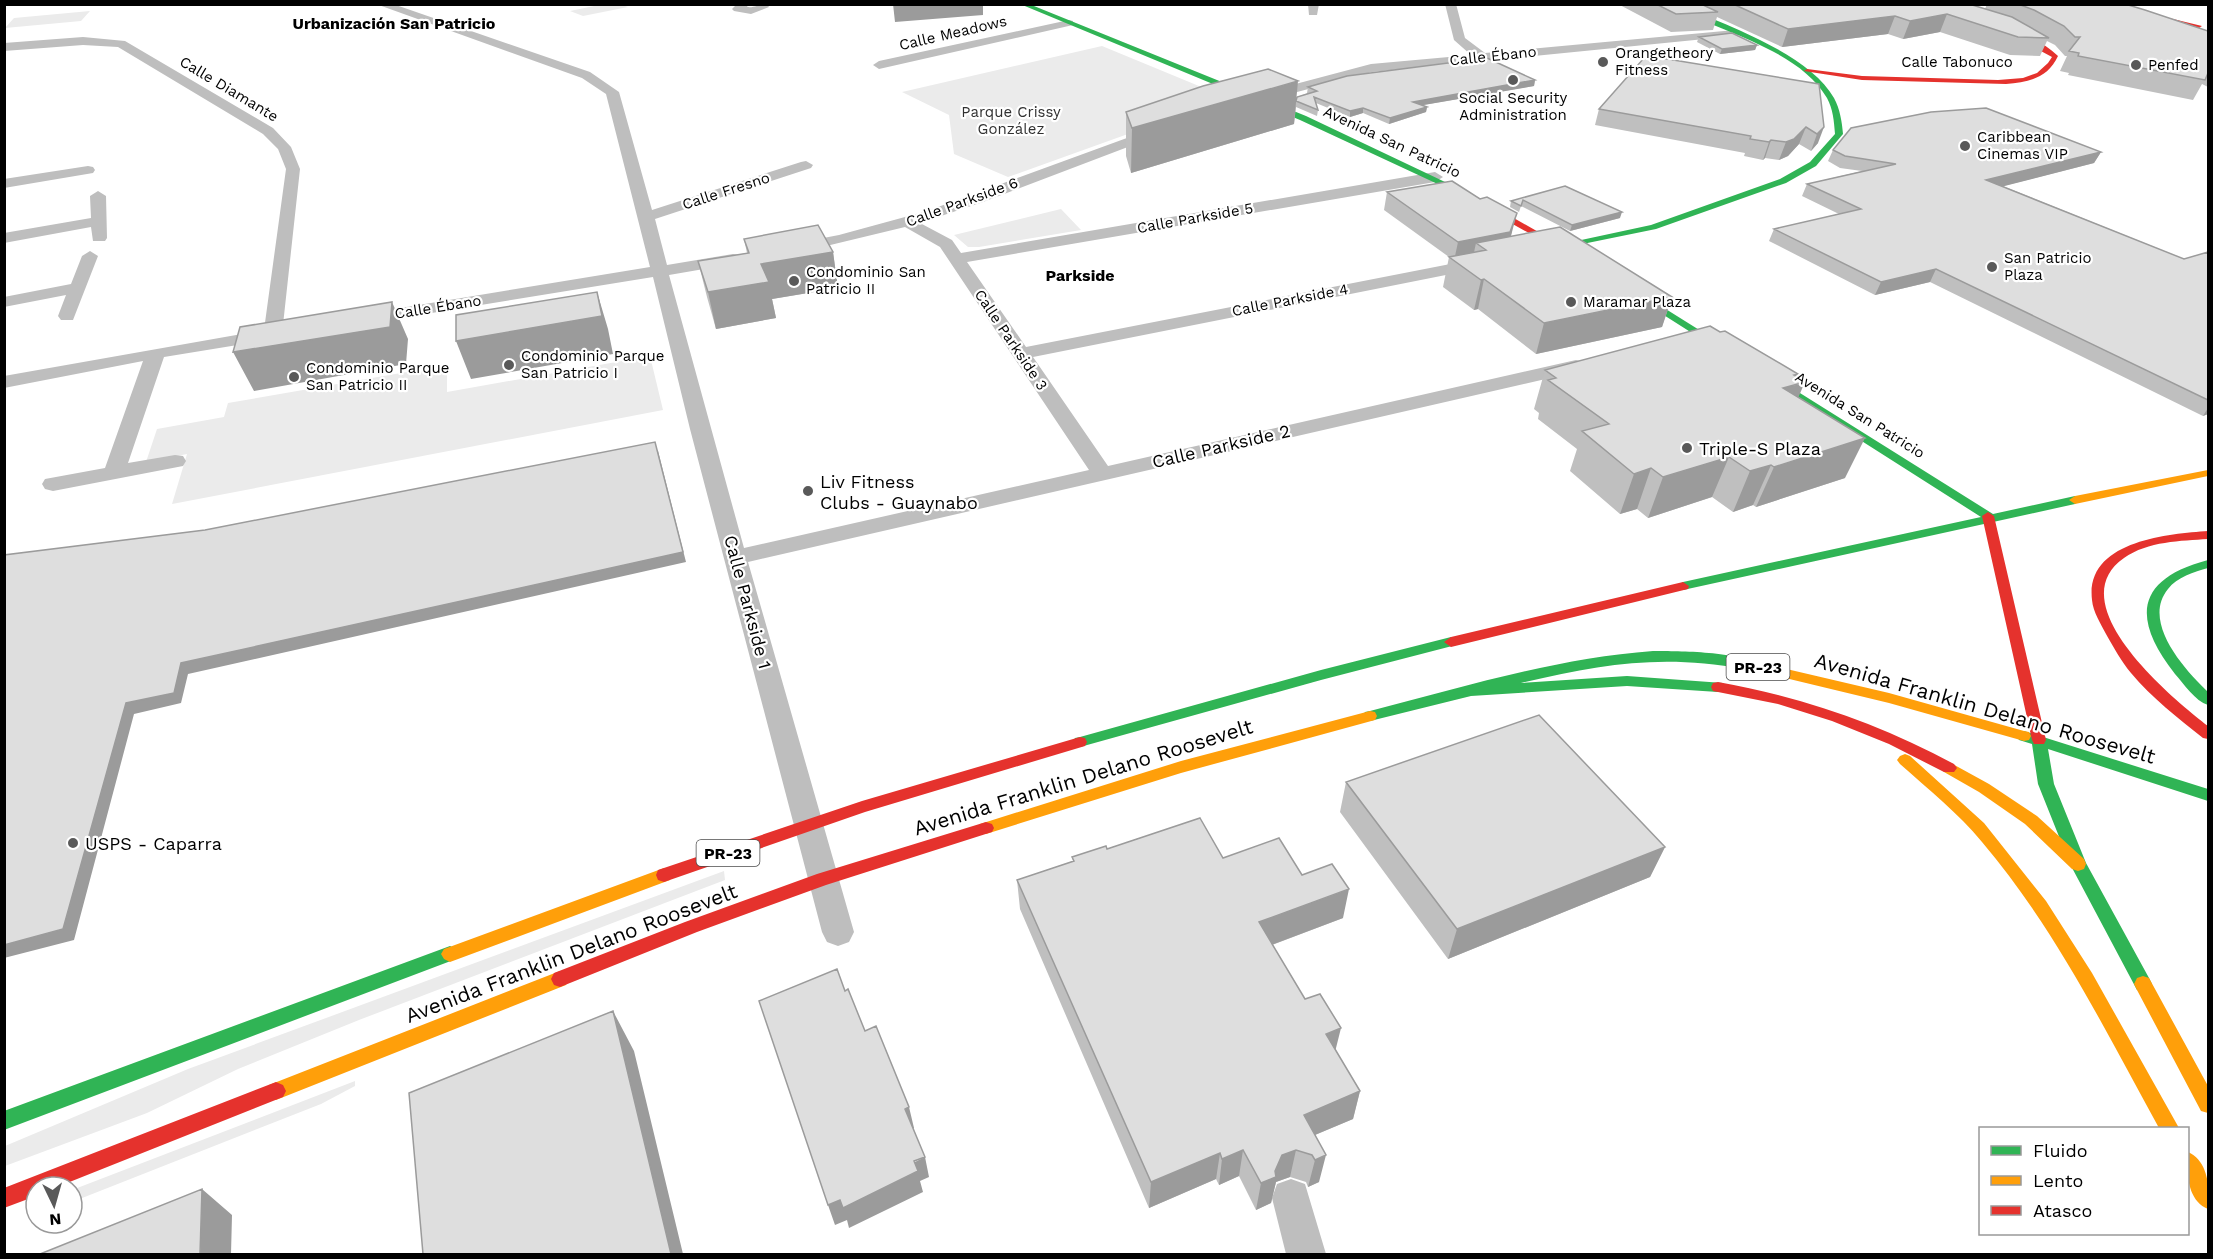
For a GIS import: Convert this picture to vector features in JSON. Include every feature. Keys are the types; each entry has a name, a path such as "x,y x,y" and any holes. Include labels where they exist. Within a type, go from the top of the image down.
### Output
{"main road":[{"name":"Avenida San Patricio","path":"1023,4 1335,132 1435,177 1580,259"},
{"path":"1560,247 1663,224 1783,181 1813,164 1839,134 1837,110 1821,84 1807,71 1735,33 1671,4"},
{"name":"Calle Tabonuco","path":"1807,71 1851,78 2003,80 2041,74 2053,63 2055,56 2019,34 1925,4"},
{"path":"2083,4 2173,35"},
{"path":"2101,4 2206,24"},
{"path":"2117,4 2206,24"},
{"path":"2144,4 2206,24"},
{"name":"Calle Tabonuco","path":"1821,84 1851,78"},
{"name":"Avenida San Patricio","path":"1618,283 1706,336 1990,517"},
{"name":"Avenida Franklin Delano Roosevelt","path":"4,1121 809,824 1083,741 1387,657 1537,620 1990,517 2208,472"},
{"path":"1990,517 2039,740 2046,784 2078,864 2208,1104"},
{"path":"2208,535 2176,536 2151,541 2125,551 2105,570 2097,594 2106,621 2135,669 2208,734"},
{"path":"2208,564 2192,567 2167,580 2154,600 2153,625 2166,654 2194,688 2208,700"},
{"name":"Avenida Franklin Delano Roosevelt","path":"4,1198 692,927 823,879 1181,767 1357,719 1578,664 1631,655 1687,655 1730,661 1889,698 2039,740 2208,795"},
{"path":"1472,692 1650,681 1730,690 1781,701 1860,727 1940,763 1990,791 2027,817 2078,864"},
{"path":"1860,727 1925,775 1986,835 2000,852 2048,915 2168,1127"},
{"path":"2148,996 2208,1078"},
{"path":"2189,1166 2208,1199"}],"street":[{"name":"Calle Parkside 1","path":"381,4 586,75 612,92 700,429 737,557 838,932"},
{"path":"744,4 738,9 754,10 762,8 761,4"},
{"path":"1450,4 1460,40 1482,57"},
{"name":"Calle Meadows","path":"878,65 1068,23"},
{"name":"Calle Ébano","path":"1255,100 1371,68 1735,33"},
{"name":"Calle Diamante","path":"4,47 83,41 121,44 268,131 282,142 289,153 293,169 273,334"},
{"path":"12,60 26,45"},
{"path":"1235,106 1255,100"},
{"name":"Calle Parkside 6","path":"776,252 846,240 908,222 1172,126"},
{"path":"4,184 86,165 96,192 98,221 95,249 67,316"},
{"name":"Calle Fresno","path":"646,217 806,165"},
{"name":"Calle Parkside 5","path":"956,259 1435,177"},
{"path":"4,238 98,221"},
{"name":"Calle Parkside 3","path":"908,222 946,244 1101,473"},
{"path":"1538,251 1560,247"},
{"path":"660,271 753,256"},
{"name":"Calle Parkside 4","path":"1020,354 1503,258"},
{"name":"Calle Ébano","path":"343,322 660,271"},
{"path":"4,302 77,288"},
{"path":"4,382 156,353 296,330"},
{"path":"1671,344 1706,336"},
{"path":"114,472 156,353"},
{"name":"Calle Parkside 2","path":"737,557 1601,360"},
{"path":"53,484 175,460"},
{"path":"1291,1198 1306,1254"}],"green space":[{"path":"599,5 628,7 583,16 570,11"},
{"path":"90,11 81,21 5,28 14,18"},
{"name":"Parque Crissy González","path":"1102,46 1228,98 1008,177 954,154 949,115 902,92"},
{"path":"1061,209 1081,230 979,247 968,247 954,235"},
{"path":"650,356 663,410 172,504 187,454 146,462 157,429 224,417 228,403 447,365 447,392"},
{"path":"724,871 725,880 359,1020 238,1069 147,1113 5,1166 5,1146 188,1069"},
{"path":"355,1081 355,1086 321,1104 84,1197 84,1185"}],"building":[{"path":"1656,4 1701,4 1718,12 1676,14"},
{"path":"1733,4 1969,4 2012,17 2049,38 2018,37 1947,14 1910,21 1895,16 1788,29"},
{"path":"2018,4 2125,4 2208,31 2208,73 2205,80 2078,56 2079,53 2069,51 2080,37 2075,37 2064,26"},
{"path":"1732,33 1757,45 1722,49 1699,37"},
{"path":"1655,57 1819,84 1824,127 1817,134 1806,127 1794,139 1786,142 1771,140 1769,142 1750,139 1751,136 1599,109 1644,58 1653,60"},
{"path":"1487,58 1535,80 1413,102 1427,107 1390,118 1363,108 1350,111 1314,97 1318,110 1296,101 1297,97 1317,91 1308,87 1347,76"},
{"path":"1268,69 1298,81 1132,128 1126,112 1203,86"},
{"name":"San Patricio Plaza","path":"1986,108 2101,152 1986,180 2184,259 2208,252 2208,400 1936,269 1881,282 1774,229 1861,209 1807,184 1896,164 1845,156 1833,150 1851,128 1931,112"},
{"path":"1452,181 1480,199 1487,197 1517,213 1510,232 1458,242 1387,192"},
{"path":"1565,186 1622,212 1572,225 1523,200 1521,206 1511,201"},
{"path":"818,225 833,252 761,264 769,282 708,292 698,261 749,253 744,239"},
{"path":"1560,227 1672,297 1544,323 1484,279 1481,280 1449,257 1486,250 1476,243"},
{"path":"597,292 602,316 456,341 456,315"},
{"path":"392,302 390,327 233,352 240,327"},
{"path":"1710,326 1720,332 1725,331 1798,374 1794,375 1805,382 1783,388 1865,438 1774,467 1771,465 1750,471 1729,457 1663,477 1651,468 1634,474 1582,431 1609,424 1548,380 1556,378 1545,370"},
{"path":"655,442 683,552 181,663 174,693 126,703 63,929 4,945 4,555 205,530"},
{"path":"1539,715 1665,847 1457,929 1346,782"},
{"path":"1200,818 1223,858 1279,838 1302,875 1332,864 1349,889 1259,922 1305,999 1320,994 1341,1028 1326,1034 1360,1091 1304,1115 1326,1155 1315,1160 1312,1155 1296,1150 1282,1155 1275,1171 1276,1177 1261,1183 1243,1150 1222,1159 1220,1153 1151,1182 1017,880 1074,861 1072,857 1106,846 1107,849"},
{"path":"837,969 865,1031 876,1026 909,1107 905,1109 925,1157 914,1161 918,1171 843,1208 840,1200 828,1205 759,1001"},
{"path":"613,1011 671,1254 423,1254 409,1093"},
{"path":"202,1189 200,1254 40,1254"}],"traffic: fast":[{"path":"1023,4 1303,118 1460,191"},
{"path":"1561,247 1653,227 1783,181 1813,164 1839,134 1837,114 1829,95 1817,80 1800,66 1757,41 1671,4"},
{"path":"1629,289 1988,516"},
{"path":"1683,586 2075,500"},
{"path":"2208,564 2184,572 2163,586 2154,600 2153,615 2156,631 2164,648 2186,678 2208,700"},
{"path":"1080,742 1321,675 1451,642"},
{"path":"1370,716 1539,674 1625,658 1682,655 1744,664"},
{"path":"1472,691 1627,681 1718,687"},
{"path":"2024,736 2208,795"},
{"path":"2039,740 2046,784 2078,864 2143,984"},
{"path":"4,1121 450,954"}],"traffic: slow":[{"path":"2075,500 2208,473"},
{"path":"1744,664 1889,698 2024,736"},
{"path":"986,828 1181,767 1370,716"},
{"path":"1905,760 1978,827 2015,871 2064,941 2168,1127"},
{"path":"1949,768 1984,788 2031,820 2078,864"},
{"path":"450,954 664,875"},
{"path":"276,1091 560,979"},
{"path":"2143,984 2208,1104"},
{"path":"2189,1164 2208,1199"}],"traffic: jam":[{"path":"1807,71 1862,78 2006,82 2039,75 2046,70 2055,56 2009,30 1925,4"},
{"path":"2101,4 2199,26"},
{"path":"1460,191 1573,254"},
{"path":"1988,516 2039,740"},
{"path":"2208,535 2156,541 2121,554 2108,565 2100,580 2098,598 2105,620 2132,666 2161,696 2208,734"},
{"path":"1451,642 1683,586"},
{"path":"1718,687 1778,699 1837,717 1894,740 1949,768"},
{"path":"664,875 862,807 1080,742"},
{"path":"560,979 691,927 823,879 986,828"},
{"path":"4,1198 276,1091"}],"place":[{"name":"Orangetheory Fitness","path":"1603,62"},
{"name":"Penfed","path":"2136,65"},
{"name":"Social Security Administration","path":"1513,80"},
{"name":"Caribbean Cinemas VIP","path":"1965,146"},
{"name":"San Patricio Plaza","path":"1992,267"},
{"name":"Condominio San Patricio II","path":"794,281"},
{"name":"Maramar Plaza","path":"1571,302"},
{"name":"Condominio Parque San Patricio I","path":"509,365"},
{"name":"Condominio Parque San Patricio II","path":"294,377"},
{"name":"Triple-S Plaza","path":"1687,448"},
{"name":"Liv Fitness Clubs - Guaynabo","path":"808,491"},
{"name":"USPS - Caparra","path":"73,843"}],"district":[{"name":"Urbanización San Patricio","path":"394,23"},
{"name":"Parkside","path":"1080,275"}]}
